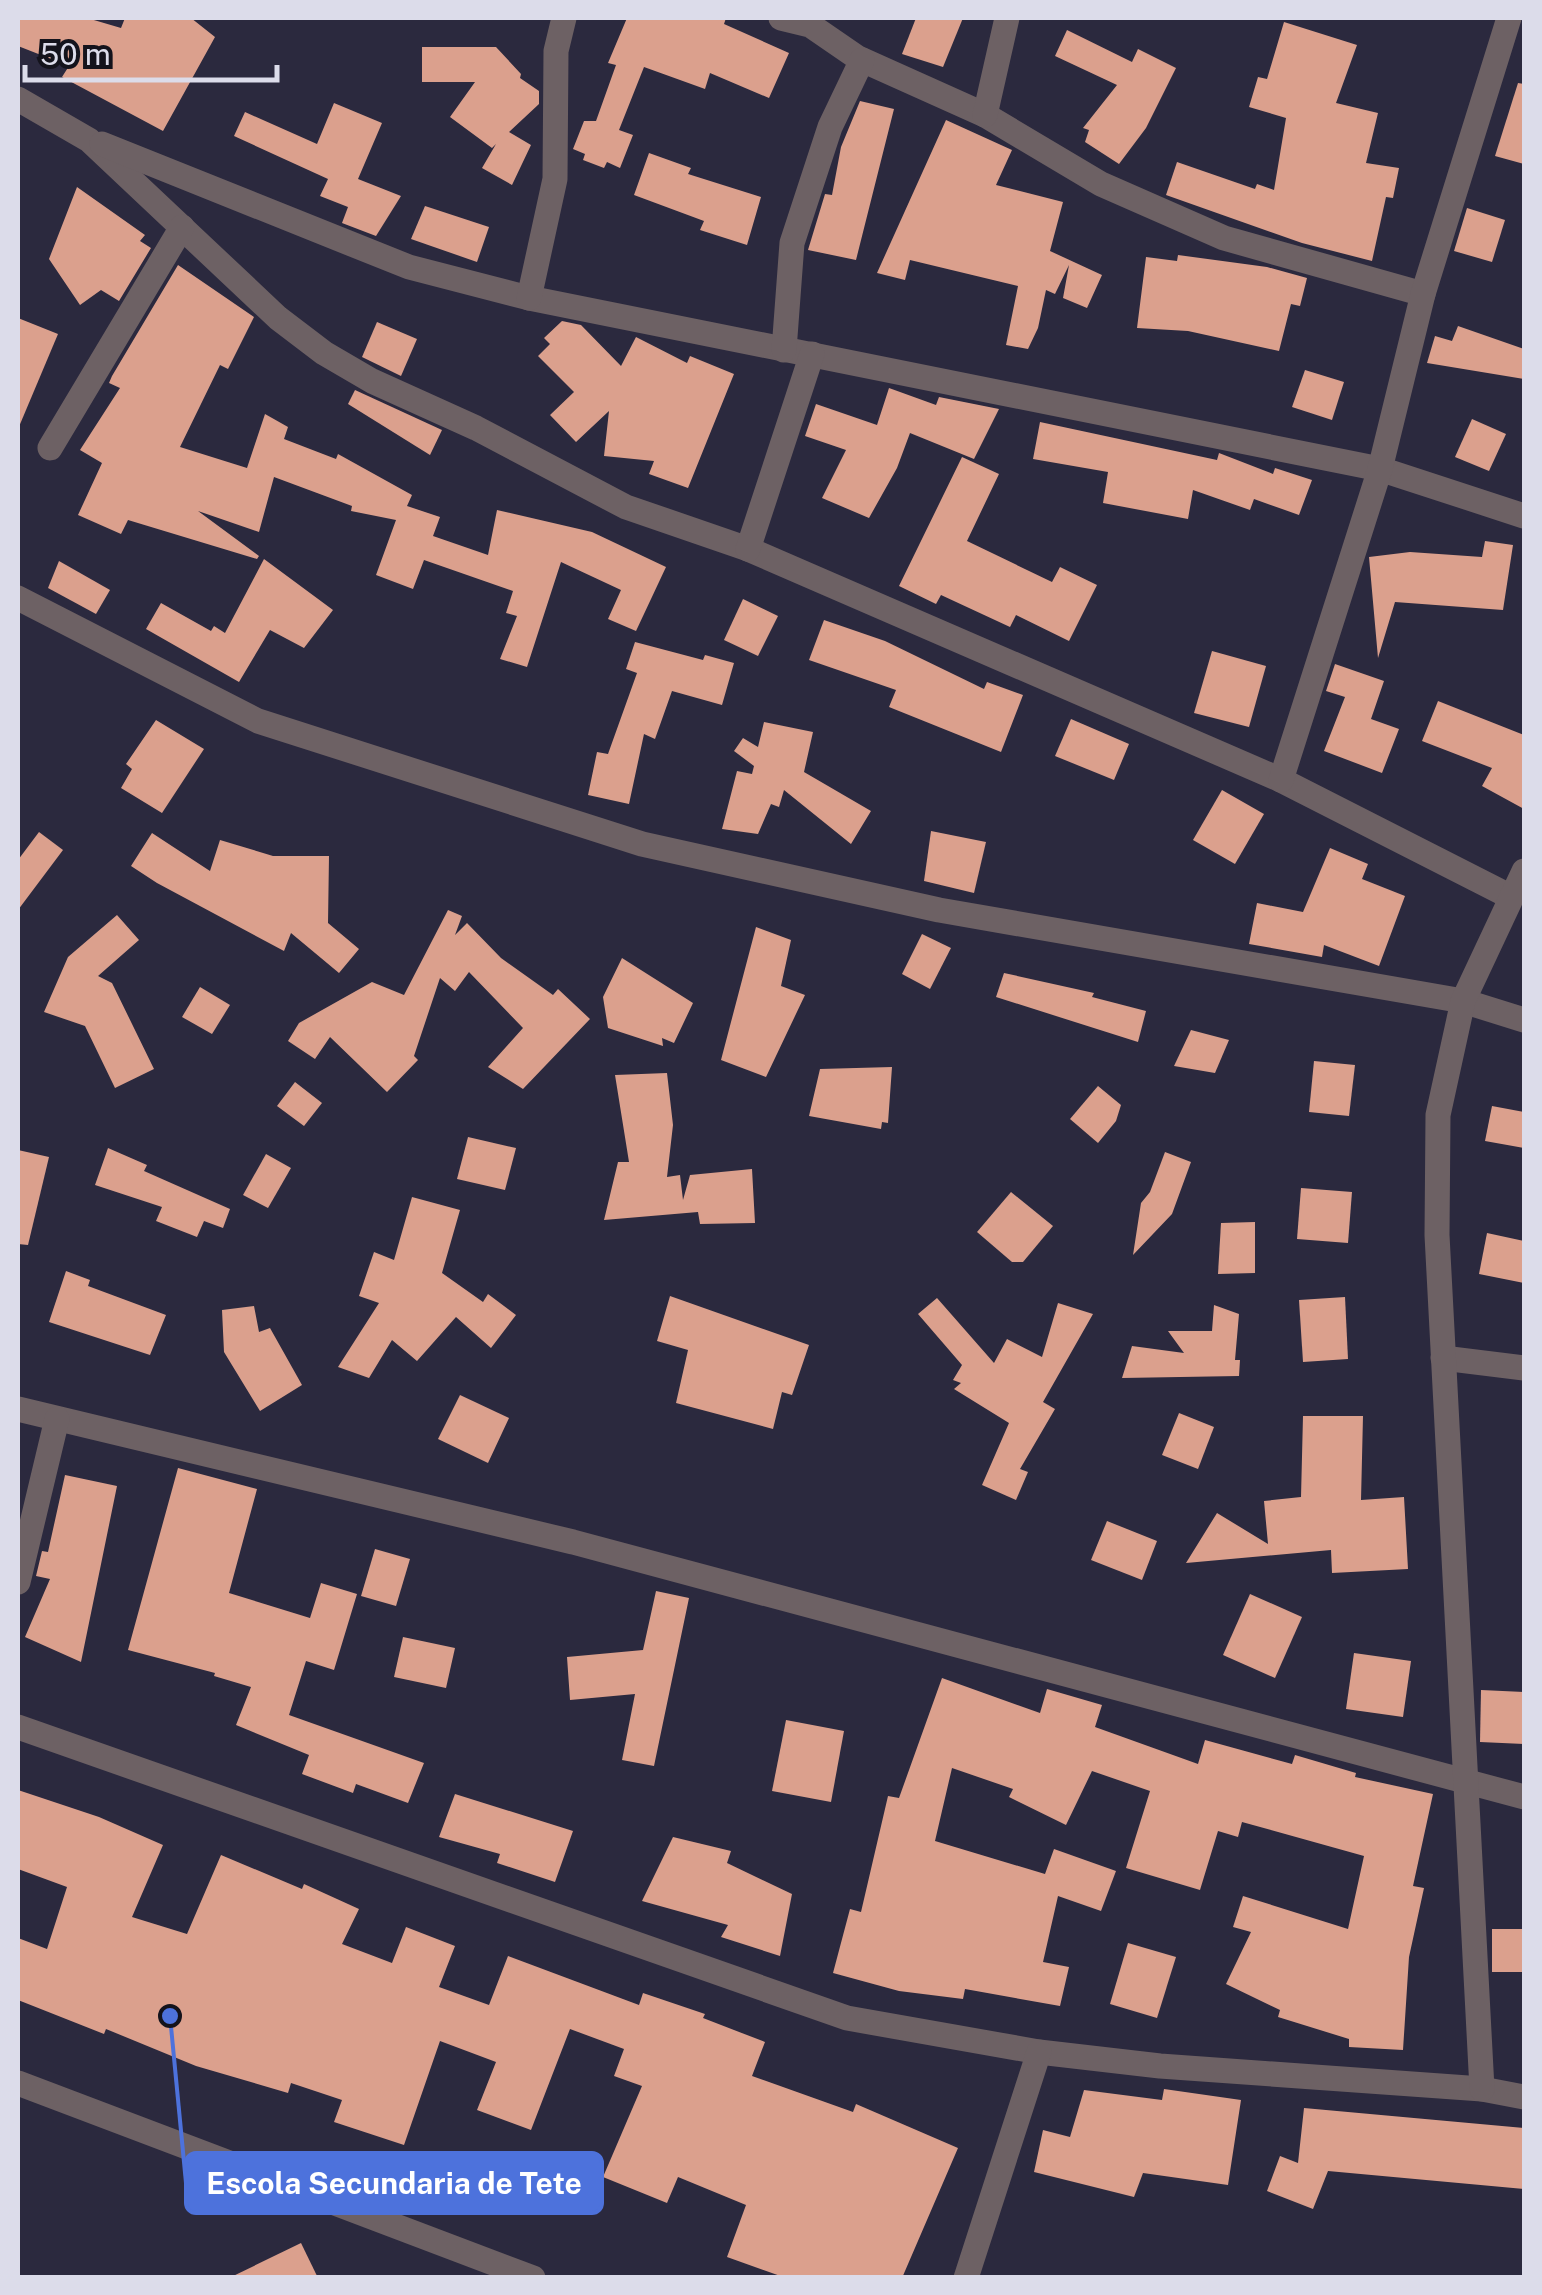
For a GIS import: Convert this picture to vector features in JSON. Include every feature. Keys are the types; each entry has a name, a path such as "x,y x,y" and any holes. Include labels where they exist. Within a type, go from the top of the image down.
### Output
{"street":[{"path":"528,298 556,180 556,51 564,18"},
{"path":"781,18 810,25 862,60 985,114 1100,184 1224,238 1423,294"},
{"path":"985,114 1006,18"},
{"path":"1282,780 1380,470 1423,294 1509,18"},
{"path":"784,350 792,243 830,126 862,60"},
{"path":"18,99 88,140 409,266 528,298 1380,470 1524,516"},
{"path":"88,140 278,318 324,353 372,381 476,428 626,506 748,549 1282,780 1509,896"},
{"path":"50,448 182,227"},
{"path":"748,549 812,354"},
{"path":"18,598 258,721 642,844 938,910 1463,1001 1524,1020"},
{"path":"1482,2088 1437,1235 1438,1115 1463,1001 1524,871"},
{"path":"1444,1358 1524,1368"},
{"path":"18,1408 574,1542 1466,1778 1524,1797"},
{"path":"18,1582 57,1419"},
{"path":"18,1727 847,2018 1039,2052 1160,2066 1482,2088 1524,2097"},
{"path":"966,2278 1039,2052"},
{"path":"18,2084 533,2278"}],"building":[{"path":"18,18 87,18 121,28 125,18 191,18 215,37 163,131 62,77 69,66 18,46"},
{"path":"627,18 726,18 724,24 789,53 769,98 710,73 705,89 644,67 619,130 633,135 620,168 607,162 604,168 583,160 585,154 573,149 584,121 596,121 616,65 608,63"},
{"path":"916,18 963,18 943,67 902,54"},
{"path":"1284,22 1357,45 1336,103 1378,113 1366,163 1399,168 1393,198 1386,197 1372,261 1302,243 1166,195 1177,162 1255,189 1257,184 1274,190 1286,118 1249,107 1258,77 1267,79"},
{"path":"1067,30 1132,62 1138,49 1176,68 1146,128 1119,164 1085,142 1089,130 1083,128 1117,85 1055,56"},
{"path":"422,47 496,47 521,74 520,78 539,91 539,104 509,132 531,145 512,185 482,168 496,144 492,148 450,117 475,82 422,82"},
{"path":"1518,83 1524,84 1524,164 1495,156"},
{"path":"860,101 894,109 856,260 808,250 825,194 832,195 841,147"},
{"path":"334,103 382,123 358,179 401,196 376,236 342,223 348,207 320,196 328,179 234,136 245,112 317,144"},
{"path":"946,120 1012,150 996,185 1063,202 1050,251 1102,275 1087,308 1063,298 1069,265 1055,294 1046,290 1038,328 1028,349 1006,345 1018,286 910,260 905,280 877,273"},
{"path":"649,153 691,168 688,174 761,197 747,245 700,230 704,221 634,195"},
{"path":"77,187 145,235 140,241 151,248 119,301 101,290 80,305 49,259"},
{"path":"425,206 489,227 477,262 411,239"},
{"path":"1467,208 1505,220 1492,262 1454,251"},
{"path":"1178,255 1267,267 1307,278 1300,306 1291,304 1279,351 1188,331 1137,328 1146,257 1177,261"},
{"path":"178,265 254,317 228,369 220,365 180,447 247,468 265,414 288,427 284,439 336,459 338,454 412,495 407,506 440,517 433,536 488,555 497,510 592,532 666,567 636,631 608,619 621,590 561,562 527,667 500,659 517,616 506,613 513,591 424,560 413,589 376,575 396,520 351,511 352,506 274,477 259,532 198,511 259,556 257,559 128,520 121,534 78,515 102,463 80,450 120,388 109,383 112,376"},
{"path":"18,318 58,334 18,429"},
{"path":"562,321 581,325 621,366 636,337 687,363 690,356 734,374 688,488 649,474 654,461 604,456 609,411 576,442 550,415 574,392 538,356 550,344 544,338"},
{"path":"377,322 417,339 401,376 362,357"},
{"path":"1458,326 1524,349 1524,379 1427,363 1435,336 1452,341"},
{"path":"1305,370 1344,382 1332,420 1292,407"},
{"path":"889,388 936,405 939,397 999,409 974,459 910,433 897,468 869,518 822,498 846,450 805,436 816,404 877,425"},
{"path":"355,390 442,430 430,455 348,404"},
{"path":"1472,419 1506,434 1489,471 1455,457"},
{"path":"1040,422 1217,460 1219,453 1273,474 1275,468 1312,480 1299,515 1254,499 1250,510 1193,490 1188,519 1103,503 1108,472 1033,459"},
{"path":"962,457 999,474 967,541 1052,582 1060,567 1097,585 1069,641 1016,615 1010,627 941,595 936,604 899,586"},
{"path":"1485,541 1513,545 1503,610 1395,602 1378,658 1369,557 1410,552 1482,557"},
{"path":"264,559 333,610 304,648 270,630 239,682 146,629 161,603 211,631 214,626 225,633"},
{"path":"59,561 110,590 96,614 48,588"},
{"path":"743,599 778,616 758,656 724,640"},
{"path":"824,620 885,641 984,689 987,682 1023,695 1001,752 889,707 896,690 809,660"},
{"path":"635,642 703,660 705,655 734,663 722,705 672,691 655,739 644,734 629,804 588,795 597,752 608,754 637,673 626,669"},
{"path":"1212,651 1266,666 1249,727 1194,713"},
{"path":"1335,664 1384,681 1371,719 1399,729 1382,773 1324,751 1345,697 1326,691"},
{"path":"1438,701 1524,735 1524,809 1482,786 1492,768 1422,741"},
{"path":"1071,719 1129,744 1114,780 1055,756"},
{"path":"156,720 204,749 162,813 121,788 132,769 126,764"},
{"path":"764,722 813,732 804,772 871,811 851,844 784,790 779,807 771,804 758,834 722,829 737,771 752,774 754,766 734,751 743,738 758,747"},
{"path":"1222,790 1264,814 1235,864 1193,840"},
{"path":"931,831 986,842 974,893 924,881"},
{"path":"39,832 63,850 18,910 18,860"},
{"path":"152,833 210,871 220,840 273,856 329,856 328,923 359,949 339,973 291,933 284,951 157,883 131,866"},
{"path":"1330,848 1368,864 1362,879 1405,896 1379,966 1324,945 1322,957 1249,944 1257,903 1303,912"},
{"path":"448,910 462,916 455,935 467,923 501,958 553,995 558,989 590,1019 523,1089 488,1067 523,1028 469,972 455,991 440,978 414,1056 418,1060 387,1092 330,1037 315,1059 288,1041 299,1023 372,982 404,995"},
{"path":"117,915 139,940 98,976 112,983 154,1069 115,1088 85,1026 44,1012 68,957"},
{"path":"756,927 791,940 781,986 805,995 766,1077 721,1060"},
{"path":"922,934 951,948 930,989 902,974"},
{"path":"622,958 693,1003 674,1043 662,1038 663,1046 608,1028 603,997"},
{"path":"1004,973 1094,993 1092,997 1146,1011 1138,1042 996,997"},
{"path":"200,987 230,1005 212,1034 182,1017"},
{"path":"1191,1030 1229,1040 1215,1073 1174,1066"},
{"path":"1314,1061 1355,1065 1349,1116 1309,1112"},
{"path":"892,1067 888,1123 882,1122 881,1129 809,1116 820,1069"},
{"path":"667,1073 673,1125 667,1177 680,1175 683,1200 690,1175 752,1169 755,1223 700,1224 698,1212 604,1220 618,1162 629,1162 615,1075"},
{"path":"295,1082 322,1103 304,1126 277,1106"},
{"path":"1098,1086 1121,1105 1116,1121 1098,1143 1070,1119"},
{"path":"1492,1106 1524,1112 1524,1148 1485,1141"},
{"path":"468,1137 516,1148 505,1190 457,1179"},
{"path":"108,1148 147,1165 144,1171 230,1209 223,1228 204,1221 197,1237 156,1221 162,1207 95,1185"},
{"path":"18,1150 49,1157 28,1245 18,1244"},
{"path":"1165,1152 1191,1162 1172,1214 1133,1255 1141,1203 1150,1192"},
{"path":"266,1154 291,1168 268,1208 243,1195"},
{"path":"1301,1188 1352,1192 1348,1243 1297,1239"},
{"path":"1011,1192 1053,1226 1023,1262 1012,1262 977,1232"},
{"path":"412,1197 460,1210 442,1273 483,1302 488,1294 516,1315 491,1348 456,1317 417,1361 392,1340 369,1378 338,1367 379,1303 359,1296 374,1252 394,1260"},
{"path":"1255,1222 1255,1273 1218,1274 1221,1223"},
{"path":"1487,1233 1524,1241 1524,1283 1479,1274"},
{"path":"66,1271 90,1280 88,1286 166,1315 150,1355 49,1322"},
{"path":"670,1296 809,1345 792,1395 782,1392 773,1429 676,1403 688,1350 657,1341"},
{"path":"1345,1297 1348,1359 1303,1362 1299,1300"},
{"path":"937,1298 994,1363 1007,1339 1042,1357 1058,1303 1093,1314 1043,1402 1055,1409 1020,1469 1028,1472 1016,1500 982,1485 1009,1423 954,1389 961,1383 953,1380 962,1365 918,1314"},
{"path":"1214,1305 1239,1314 1235,1360 1240,1360 1239,1376 1122,1378 1132,1346 1184,1353 1168,1331 1212,1331"},
{"path":"254,1306 259,1332 270,1328 302,1385 260,1411 224,1352 222,1310"},
{"path":"460,1395 509,1418 488,1463 438,1439"},
{"path":"1179,1413 1214,1427 1198,1469 1162,1455"},
{"path":"1303,1416 1363,1416 1361,1500 1404,1497 1408,1569 1332,1573 1331,1550 1186,1563 1217,1513 1268,1544 1264,1501 1301,1497"},
{"path":"178,1468 257,1489 229,1593 310,1618 321,1583 357,1594 334,1670 306,1661 289,1715 424,1763 408,1803 356,1784 353,1793 302,1774 309,1755 236,1725 251,1687 214,1676 215,1673 128,1650"},
{"path":"65,1475 117,1486 81,1662 25,1637 50,1579 36,1576 42,1551 48,1552"},
{"path":"1107,1521 1157,1541 1142,1580 1091,1560"},
{"path":"375,1549 410,1559 396,1606 361,1596"},
{"path":"656,1591 689,1598 654,1766 622,1760 635,1694 570,1700 567,1657 643,1650"},
{"path":"1250,1594 1302,1617 1275,1678 1223,1655"},
{"path":"403,1637 455,1648 446,1688 394,1677"},
{"path":"1354,1653 1411,1661 1403,1717 1346,1709"},
{"path":"942,1678 1040,1713 1047,1689 1102,1705 1095,1727 1198,1764 1205,1740 1292,1764 1295,1755 1356,1773 1355,1777 1433,1794 1413,1886 1424,1888 1409,1957 1403,2050 1349,2047 1349,2039 1278,2017 1280,2010 1226,1984 1251,1932 1233,1927 1243,1896 1348,1929 1364,1856 1242,1822 1238,1837 1218,1831 1200,1890 1126,1868 1150,1791 1092,1771 1066,1825 1009,1797 1013,1789 952,1768 935,1841 1045,1874 1054,1849 1116,1871 1101,1911 1058,1896 1043,1962 1069,1967 1060,2006 965,1989 963,1999 899,1991 833,1973 850,1909 861,1912 888,1796 899,1798"},
{"path":"1481,1690 1524,1692 1524,1744 1480,1742"},
{"path":"786,1720 844,1731 831,1802 772,1791"},
{"path":"18,1790 99,1817 163,1845 132,1917 187,1934 221,1855 302,1889 304,1884 359,1909 342,1944 392,1963 406,1927 455,1946 439,1987 489,2005 508,1956 639,2005 643,1993 705,2014 703,2018 765,2042 752,2076 853,2112 856,2104 958,2148 902,2278 786,2278 727,2257 746,2205 678,2177 667,2203 603,2177 642,2086 614,2076 624,2049 570,2029 531,2130 477,2110 496,2062 440,2041 404,2145 334,2122 342,2100 291,2083 288,2093 196,2066 106,2029 104,2034 18,2000 18,1938 47,1949 67,1887 18,1869"},
{"path":"455,1794 573,1831 555,1882 497,1863 500,1854 439,1837"},
{"path":"673,1837 731,1851 727,1863 792,1894 780,1956 721,1937 728,1925 642,1901"},
{"path":"1492,1929 1524,1929 1524,1972 1492,1972"},
{"path":"1128,1943 1176,1957 1157,2018 1110,2004"},
{"path":"1164,2089 1241,2100 1228,2185 1143,2173 1134,2197 1034,2172 1043,2130 1070,2137 1084,2090 1162,2100"},
{"path":"1304,2108 1524,2128 1524,2189 1328,2171 1313,2209 1267,2191 1280,2156 1298,2163"},
{"path":"301,2243 318,2278 229,2278"}],"place":[{"name":"Escola Secundaria de Tete","path":"170,2016"}]}
